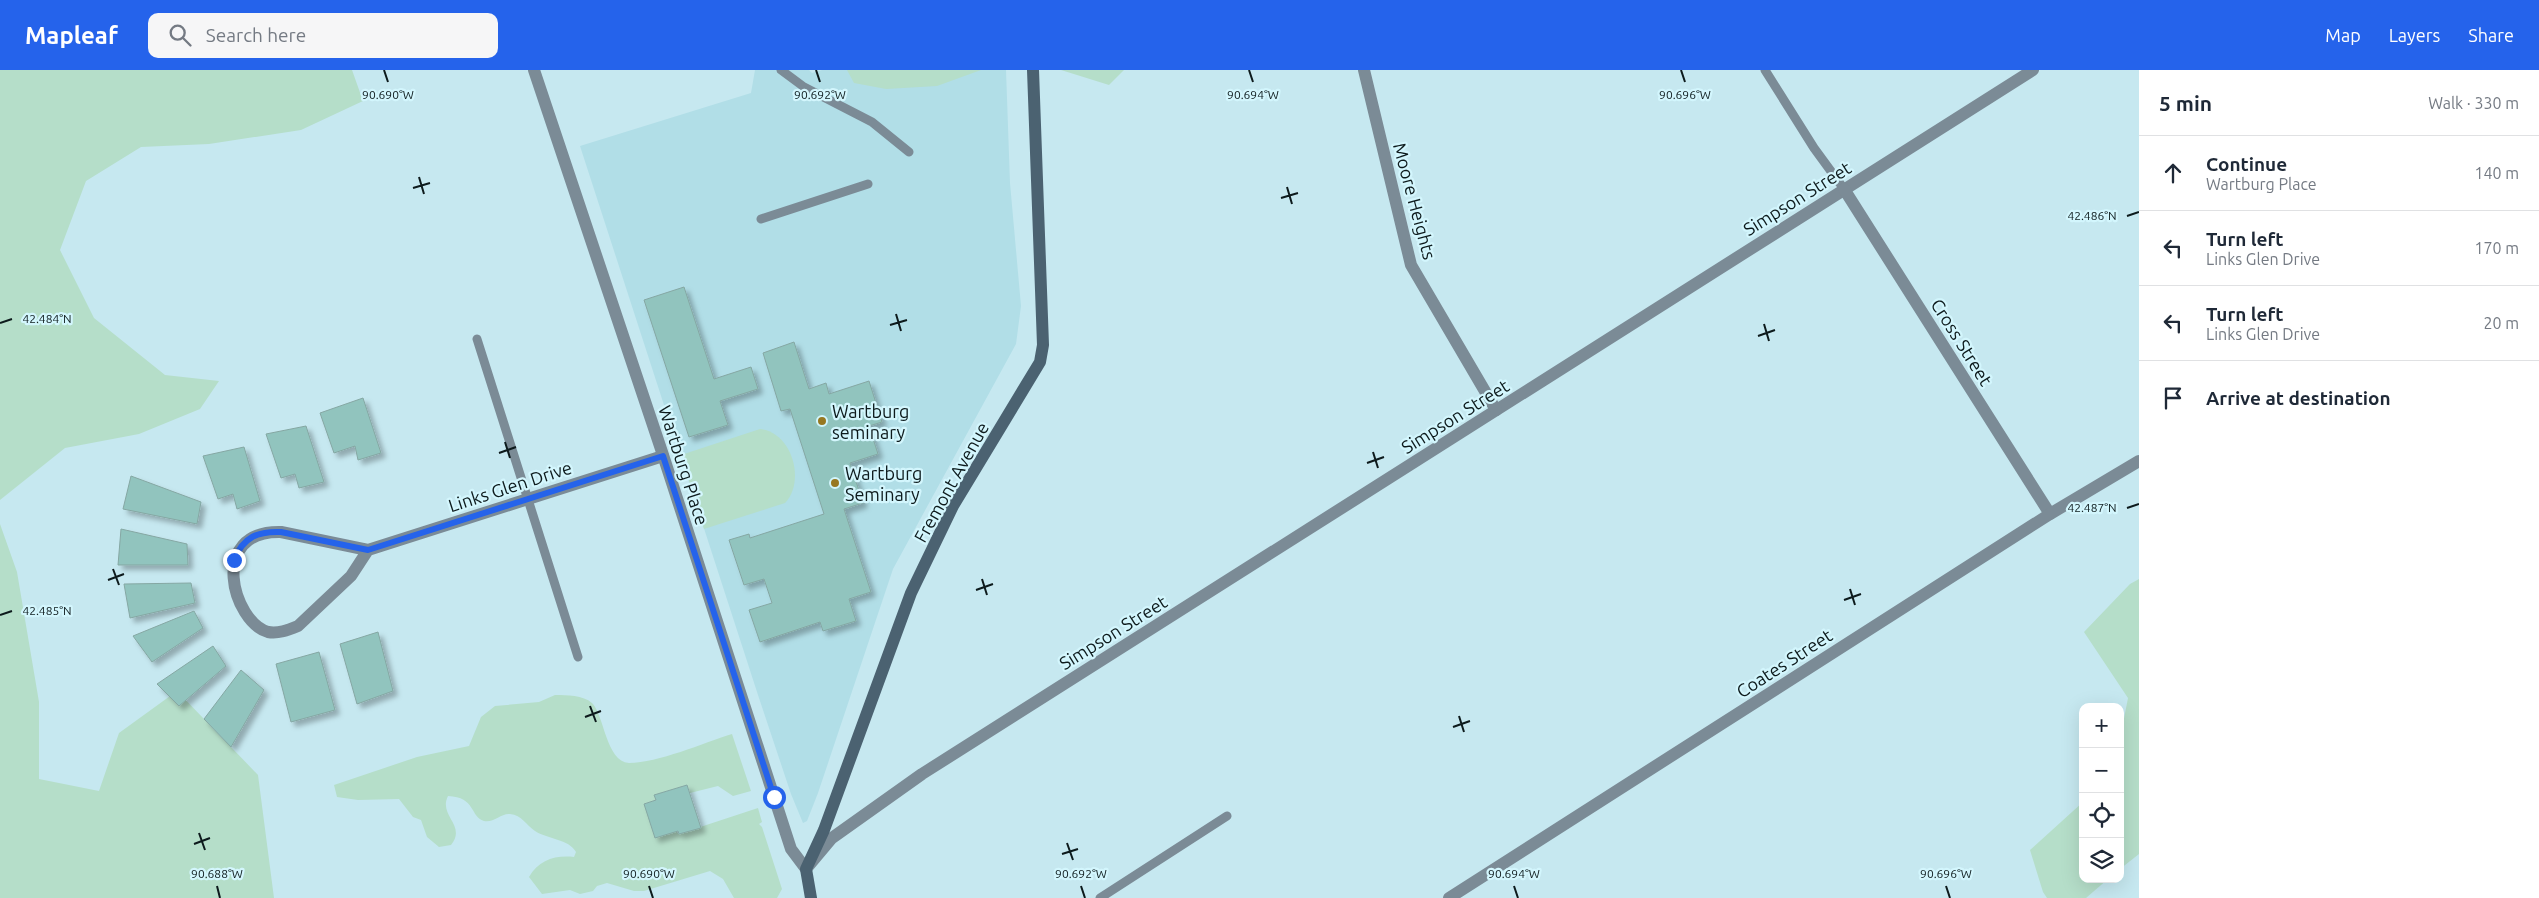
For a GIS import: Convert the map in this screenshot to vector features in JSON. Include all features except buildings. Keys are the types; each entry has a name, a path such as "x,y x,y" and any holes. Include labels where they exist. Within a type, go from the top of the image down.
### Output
{"main road":[{"name":"Fremont Avenue","path":"806,869 824,830 912,593 953,506 1040,362 1044,345 1033,70"},
{"path":"806,869 811,898"}],"street":[{"name":"Wartburg Place","path":"534,70 663,456 791,850 806,869"},
{"name":"Moore Heights","path":"1364,70 1411,265 1496,410"},
{"name":"Simpson Street","path":"806,869 832,838 922,774 2033,70"},
{"name":"Cross Street","path":"1844,189 2050,514"},
{"name":"Links Glen Drive","path":"368,550 351,576 298,626 288,630 270,632 262,630 250,618 238,598 234,560 238,548 253,536 266,532 281,532 368,550 663,456"},
{"name":"Coates Street","path":"1449,898 2050,514 2139,461"}],"lane":[{"path":"781,70 804,87 872,122 909,152"},
{"path":"1765,70 1814,148 1844,189"},
{"path":"761,219 868,184"},
{"path":"477,339 578,657"},
{"path":"1100,898 1227,816"}],"shaded area":[{"name":"Wartburg seminary","path":"755,70 809,70 812,73 822,70 1006,70 1010,183 1021,306 1016,344 893,569 818,793 807,821 803,823 791,794 758,695 580,146 751,93"}],"green space":[{"path":"0,70 352,70 363,101 301,130 209,144 141,147 86,181 60,250 94,318 165,375 219,381 200,409 139,434 65,448 0,500"},
{"path":"847,70 981,70 937,86 886,89 854,83"},
{"path":"1061,70 1124,70 1109,85"},
{"path":"760,429 771,432 788,448 795,471 791,494 785,503 704,529 681,455"},
{"path":"0,524 17,572 39,702 39,779 99,791 119,733 177,691 258,775 274,898 0,898"},
{"path":"2139,579 2139,854 2124,866 2124,718 2128,698 2084,632 2130,584"},
{"path":"555,695 580,697 592,703 600,717 606,737 615,755 621,761 629,763 653,760 732,734 751,791 733,796 718,786 690,793 687,785 655,795 656,800 644,804 679,834 758,808 762,822 759,824 762,827 782,889 777,898 734,898 723,879 710,871 644,891 634,891 607,883 597,886 593,891 580,894 570,890 542,894 529,877 533,871 548,860 560,857 574,857 576,852 568,844 535,831 518,816 507,814 491,821 484,821 476,816 468,803 457,797 448,796 446,809 456,832 455,838 451,845 439,847 427,837 421,820 413,817 399,799 358,800 337,797 334,785 417,757 469,746 481,717 495,706 539,702"},
{"path":"2079,806 2079,883 2103,883 2086,898 2047,898 2043,892 2030,850"}],"place":[{"name":"Wartburg seminary","path":"822,421"},
{"name":"Wartburg Seminary","path":"835,483"}],"route":[{"path":"234,560 238,548 245,540 266,532 281,532 368,550 663,456 774,797"}]}
